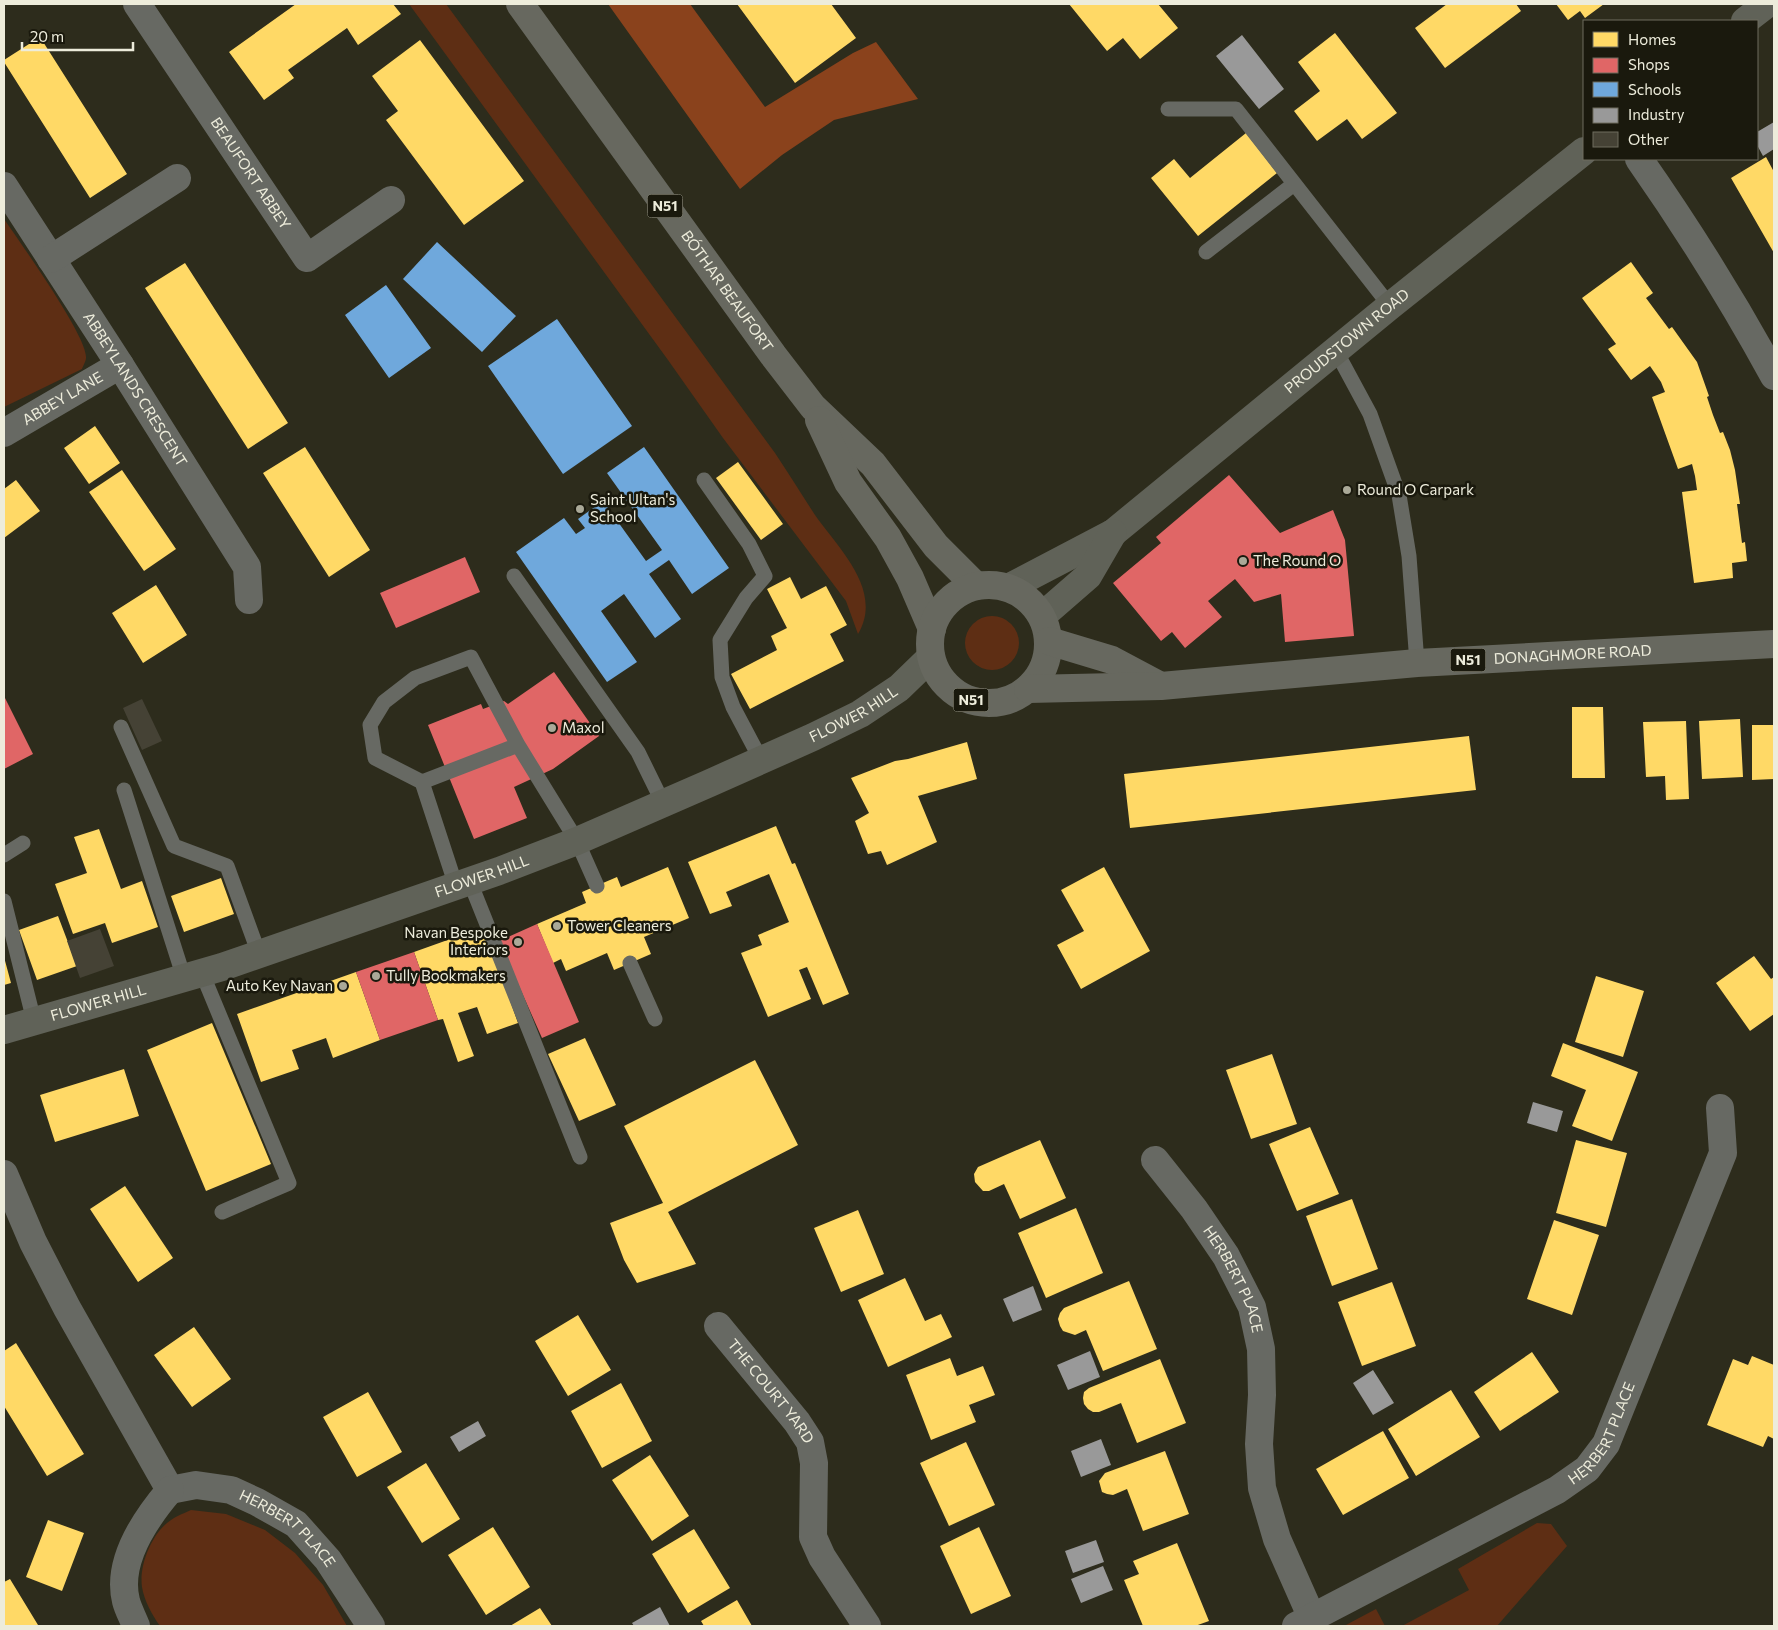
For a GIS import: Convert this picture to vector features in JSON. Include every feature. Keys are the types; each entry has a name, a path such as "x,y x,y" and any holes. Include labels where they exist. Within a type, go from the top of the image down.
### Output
{"main road":[{"name":"BÓTHAR BEAUFORT","path":"520,4 773,355 813,407 873,464 936,546 976,586"},
{"path":"1746,20 1767,4"},
{"name":"PROUDSTOWN ROAD","path":"1008,588 1113,533 1390,306 1583,152"},
{"name":"BÓTHAR BEAUFORT","path":"813,407 848,482 888,538 910,578 932,629"},
{"name":"PROUDSTOWN ROAD","path":"1046,629 1088,576 1113,533"},
{"name":"N51","path":"998,585 1021,594 1032,602 1046,629 1046,660 1039,676 1028,689 1005,702 978,703 953,691 943,681 931,657 932,629 938,614 948,601 960,592 976,586 998,585"},
{"path":"1046,629 1162,686"},
{"name":"DONAGHMORE ROAD","path":"1028,689 1162,686 1417,663 1774,644"},
{"name":"FLOWER HILL","path":"4,1030 193,976 463,884 577,840 761,760 860,714 899,688 931,657"}],"street":[{"name":"BEAUFORT ABBEY","path":"137,4 307,258 391,200"},
{"path":"1640,160 1710,265 1774,376"},
{"path":"51,259 177,178"},
{"name":"ABBEYLANDS CRESCENT","path":"4,186 120,365 247,567 249,600"},
{"name":"ABBEY LANE","path":"4,433 120,365"},
{"name":"HERBERT PLACE","path":"1155,1160 1194,1208 1226,1256 1252,1307 1261,1349 1262,1395 1259,1444 1262,1488 1304,1622 1557,1490 1587,1469 1606,1444 1723,1153 1720,1108"},
{"path":"4,1174 33,1242 67,1308 170,1490 147,1519 135,1540 125,1571 126,1600 136,1626"},
{"name":"THE COURT YARD","path":"718,1326 797,1422 810,1442 814,1464 813,1537 822,1557 867,1626"},
{"name":"HERBERT PLACE","path":"170,1490 196,1485 231,1490 296,1524 328,1560 371,1626"}],"lane":[{"path":"1168,109 1236,109 1390,306"},
{"path":"1206,252 1294,184"},
{"path":"1336,350 1370,414 1399,495 1409,556 1417,663"},
{"path":"704,480 749,544 765,576 746,598 720,640 722,678 733,706 761,760"},
{"path":"514,576 638,752 663,803"},
{"path":"580,1157 463,884 422,782 375,758 370,725 384,702 414,678 471,657 518,744 577,840 597,886"},
{"path":"121,727 174,846 227,866 259,954"},
{"path":"422,782 518,744"},
{"path":"124,790 193,976 289,1183 222,1212"},
{"path":"4,855 23,843"},
{"path":"4,901 34,1021"},
{"path":"630,963 655,1019"}],"shaded area":[{"path":"409,4 446,4 775,453 815,515 855,570 862,586 865,601 865,618 858,634 846,601 723,438"},
{"path":"608,4 690,4 765,107 853,53 876,42 918,99 834,120 782,155 740,189"},
{"path":"4,219 65,311 84,347 86,358 82,369 4,407"},
{"path":"992,616 1002,618 1011,624 1017,633 1019,643 1017,653 1011,662 1002,668 992,670 982,668 973,662 967,653 965,643 967,633 973,624 982,618"},
{"path":"191,1510 226,1514 265,1530 295,1553 323,1585 347,1626 160,1626 143,1592 142,1570 144,1561 151,1543 161,1529 172,1519"},
{"path":"1537,1523 1551,1524 1567,1546 1497,1626 1402,1626 1469,1590 1458,1569"},
{"path":"1376,1609 1385,1626 1344,1626"}],"building: Homes":[{"path":"296,4 393,4 401,14 358,45 347,28 288,70 294,78 264,100 229,52"},
{"path":"737,4 831,4 856,38 795,83"},
{"path":"1069,4 1158,4 1178,28 1140,59 1123,38 1107,51"},
{"path":"1447,4 1516,4 1521,11 1445,68 1415,28"},
{"path":"1556,4 1604,4 1585,18 1580,11 1568,20"},
{"path":"1335,33 1397,113 1362,139 1347,119 1317,141 1294,111 1320,91 1298,62"},
{"path":"40,37 127,174 90,198 4,62 4,60"},
{"path":"420,40 524,181 464,225 386,120 398,111 372,76"},
{"path":"1246,133 1277,173 1198,236 1151,178 1174,159 1190,178"},
{"path":"1766,157 1774,172 1774,253 1731,178"},
{"path":"1631,262 1653,293 1646,298 1669,329 1672,327 1697,362 1709,396 1707,397 1713,415 1720,433 1723,432 1730,450 1740,504 1737,504 1742,543 1745,542 1747,561 1732,563 1733,578 1694,583 1682,492 1697,490 1695,476 1692,464 1678,469 1652,397 1665,392 1661,382 1650,366 1631,380 1608,349 1616,344 1582,298"},
{"path":"185,263 288,423 248,449 145,288"},
{"path":"95,426 120,463 89,484 64,448"},
{"path":"305,447 370,550 329,577 263,473"},
{"path":"738,462 783,524 761,540 716,478"},
{"path":"122,470 176,549 144,571 89,492"},
{"path":"16,480 40,511 4,538 4,489"},
{"path":"790,577 801,599 826,586 847,625 830,634 844,661 750,709 731,674 777,650 771,636 787,628 767,589"},
{"path":"156,585 187,635 143,663 112,613"},
{"path":"1572,707 1603,707 1605,778 1572,778"},
{"path":"1740,719 1743,777 1702,779 1699,721"},
{"path":"1686,721 1689,799 1666,800 1665,776 1646,777 1643,722"},
{"path":"1752,725 1774,725 1774,779 1752,780"},
{"path":"1469,736 1476,790 1130,828 1124,774"},
{"path":"967,742 977,779 918,796 937,842 887,865 881,851 868,854 855,821 869,813 851,778 895,761"},
{"path":"776,826 792,864 795,863 849,994 823,1005 807,967 799,970 811,999 768,1017 741,953 762,945 758,935 789,922 769,874 726,892 732,906 710,914 688,862"},
{"path":"99,829 121,889 142,881 158,927 112,943 105,923 73,934 55,884 87,873 74,837"},
{"path":"668,867 689,918 644,937 651,954 614,970 607,953 566,971 561,959 553,963 537,924 586,903 582,892 617,877 621,887"},
{"path":"1104,867 1150,951 1081,989 1057,945 1084,931 1061,890"},
{"path":"221,878 234,914 184,932 171,896"},
{"path":"58,916 77,966 37,980 19,930"},
{"path":"484,927 518,1023 487,1034 477,1007 458,1013 474,1056 458,1062 443,1019 438,1020 414,952"},
{"path":"1754,956 1771,979 1774,977 1774,1014 1750,1031 1716,983"},
{"path":"4,957 11,983 4,985"},
{"path":"356,972 380,1040 333,1058 326,1038 292,1050 299,1069 261,1082 237,1014"},
{"path":"1596,976 1644,991 1623,1057 1575,1042"},
{"path":"212,1023 271,1164 206,1191 147,1050"},
{"path":"585,1038 616,1105 579,1121 548,1054"},
{"path":"1563,1043 1638,1072 1612,1141 1572,1126 1586,1090 1551,1076"},
{"path":"1272,1054 1297,1124 1251,1139 1226,1070"},
{"path":"755,1060 798,1145 668,1212 696,1264 637,1283 624,1260 610,1223 663,1203 624,1126"},
{"path":"124,1069 139,1116 55,1142 40,1095"},
{"path":"1310,1127 1339,1194 1297,1211 1269,1144"},
{"path":"1040,1140 1066,1198 1020,1219 1004,1184 989,1191 983,1191 975,1182 974,1174 978,1167"},
{"path":"1576,1140 1627,1153 1606,1227 1556,1213"},
{"path":"125,1186 173,1258 138,1282 90,1209"},
{"path":"1352,1199 1378,1269 1332,1286 1306,1216"},
{"path":"1076,1208 1103,1273 1046,1298 1018,1233"},
{"path":"858,1210 884,1274 841,1292 814,1228"},
{"path":"1554,1220 1599,1235 1572,1315 1527,1299"},
{"path":"905,1278 925,1321 941,1314 952,1337 888,1367 858,1300"},
{"path":"1129,1281 1157,1349 1103,1371 1086,1330 1075,1335 1063,1331 1058,1319 1064,1308"},
{"path":"1392,1282 1416,1346 1362,1366 1338,1302"},
{"path":"578,1315 611,1370 568,1396 535,1341"},
{"path":"194,1327 231,1379 192,1407 154,1355"},
{"path":"16,1343 84,1454 47,1476 4,1406 4,1351"},
{"path":"1532,1352 1559,1392 1500,1431 1474,1392"},
{"path":"1752,1356 1774,1365 1774,1439 1768,1436 1763,1447 1707,1425 1733,1359 1748,1365"},
{"path":"950,1358 957,1376 983,1366 995,1395 969,1405 976,1422 931,1440 906,1375"},
{"path":"1160,1359 1186,1423 1137,1443 1121,1403 1099,1412 1093,1412 1084,1404 1084,1392 1089,1388"},
{"path":"621,1383 652,1441 602,1468 571,1411"},
{"path":"1451,1390 1480,1437 1416,1476 1388,1429"},
{"path":"368,1392 402,1452 357,1477 323,1417"},
{"path":"1383,1431 1409,1478 1343,1515 1316,1469"},
{"path":"966,1442 995,1505 949,1526 920,1463"},
{"path":"1165,1451 1189,1514 1143,1531 1127,1489 1113,1495 1107,1494 1102,1492 1099,1481 1105,1473"},
{"path":"650,1455 689,1516 652,1541 612,1480"},
{"path":"426,1463 460,1519 422,1543 387,1487"},
{"path":"48,1520 84,1533 62,1591 26,1577"},
{"path":"493,1527 530,1587 486,1615 448,1555"},
{"path":"979,1527 1011,1596 971,1614 940,1546"},
{"path":"694,1529 730,1588 688,1613 652,1554"},
{"path":"1177,1543 1209,1621 1195,1626 1143,1626 1124,1580 1139,1574 1133,1561"},
{"path":"10,1579 38,1625 4,1626 4,1582"},
{"path":"737,1600 752,1626 704,1626 701,1621"},
{"path":"540,1608 552,1626 510,1626"}],"building: Shops":[{"name":"The Round O","path":"1229,475 1280,533 1333,510 1345,540 1354,636 1285,642 1281,594 1254,602 1235,579 1208,601 1222,617 1185,648 1172,632 1161,641 1113,583 1161,543 1156,537"},
{"path":"465,557 480,592 396,628 380,593"},
{"path":"554,672 599,736 553,769 514,787 527,818 474,839 428,725 481,704 483,709 504,701 508,704"},
{"path":"4,696 33,754 4,769"},
{"path":"537,924 579,1022 542,1038 499,941"},
{"path":"414,952 438,1020 380,1040 356,972"}],"building: Schools":[{"path":"437,242 516,316 482,352 403,279"},
{"path":"386,285 431,348 389,378 345,315"},
{"path":"557,319 632,426 563,474 488,366"},
{"path":"644,447 729,568 692,594 669,560 649,574 681,619 655,638 624,594 601,611 637,662 607,682 516,552 564,518 576,534 585,528 578,519 603,501 646,561 662,550 607,473"}],"building: Industry":[{"path":"1242,35 1284,89 1259,109 1216,56"},
{"path":"1774,122 1774,149 1763,156 1758,147 1758,131"},
{"path":"1533,1102 1563,1111 1557,1132 1527,1123"},
{"path":"1033,1286 1042,1310 1013,1322 1003,1299"},
{"path":"1090,1351 1100,1377 1068,1390 1057,1365"},
{"path":"1373,1370 1394,1403 1373,1415 1353,1383"},
{"path":"478,1421 486,1436 459,1452 450,1437"},
{"path":"1101,1439 1111,1465 1081,1477 1071,1451"},
{"path":"1096,1540 1104,1562 1073,1573 1065,1551"},
{"path":"1103,1566 1113,1590 1081,1603 1071,1579"},
{"path":"660,1607 670,1626 634,1626 632,1623"}],"building: Other":[{"path":"142,699 162,741 142,750 123,708"},
{"path":"100,929 114,966 80,978 67,941"}],"place":[{"name":"Round O Carpark","path":"1347,490"},
{"name":"Saint Ultan's School","path":"580,509"},
{"name":"The Round O","path":"1243,561"},
{"name":"Maxol","path":"552,728"},
{"name":"Tower Cleaners","path":"557,926"},
{"name":"Navan Bespoke Interiors","path":"518,942"},
{"name":"Tully Bookmakers","path":"376,976"},
{"name":"Auto Key Navan","path":"343,986"}]}
